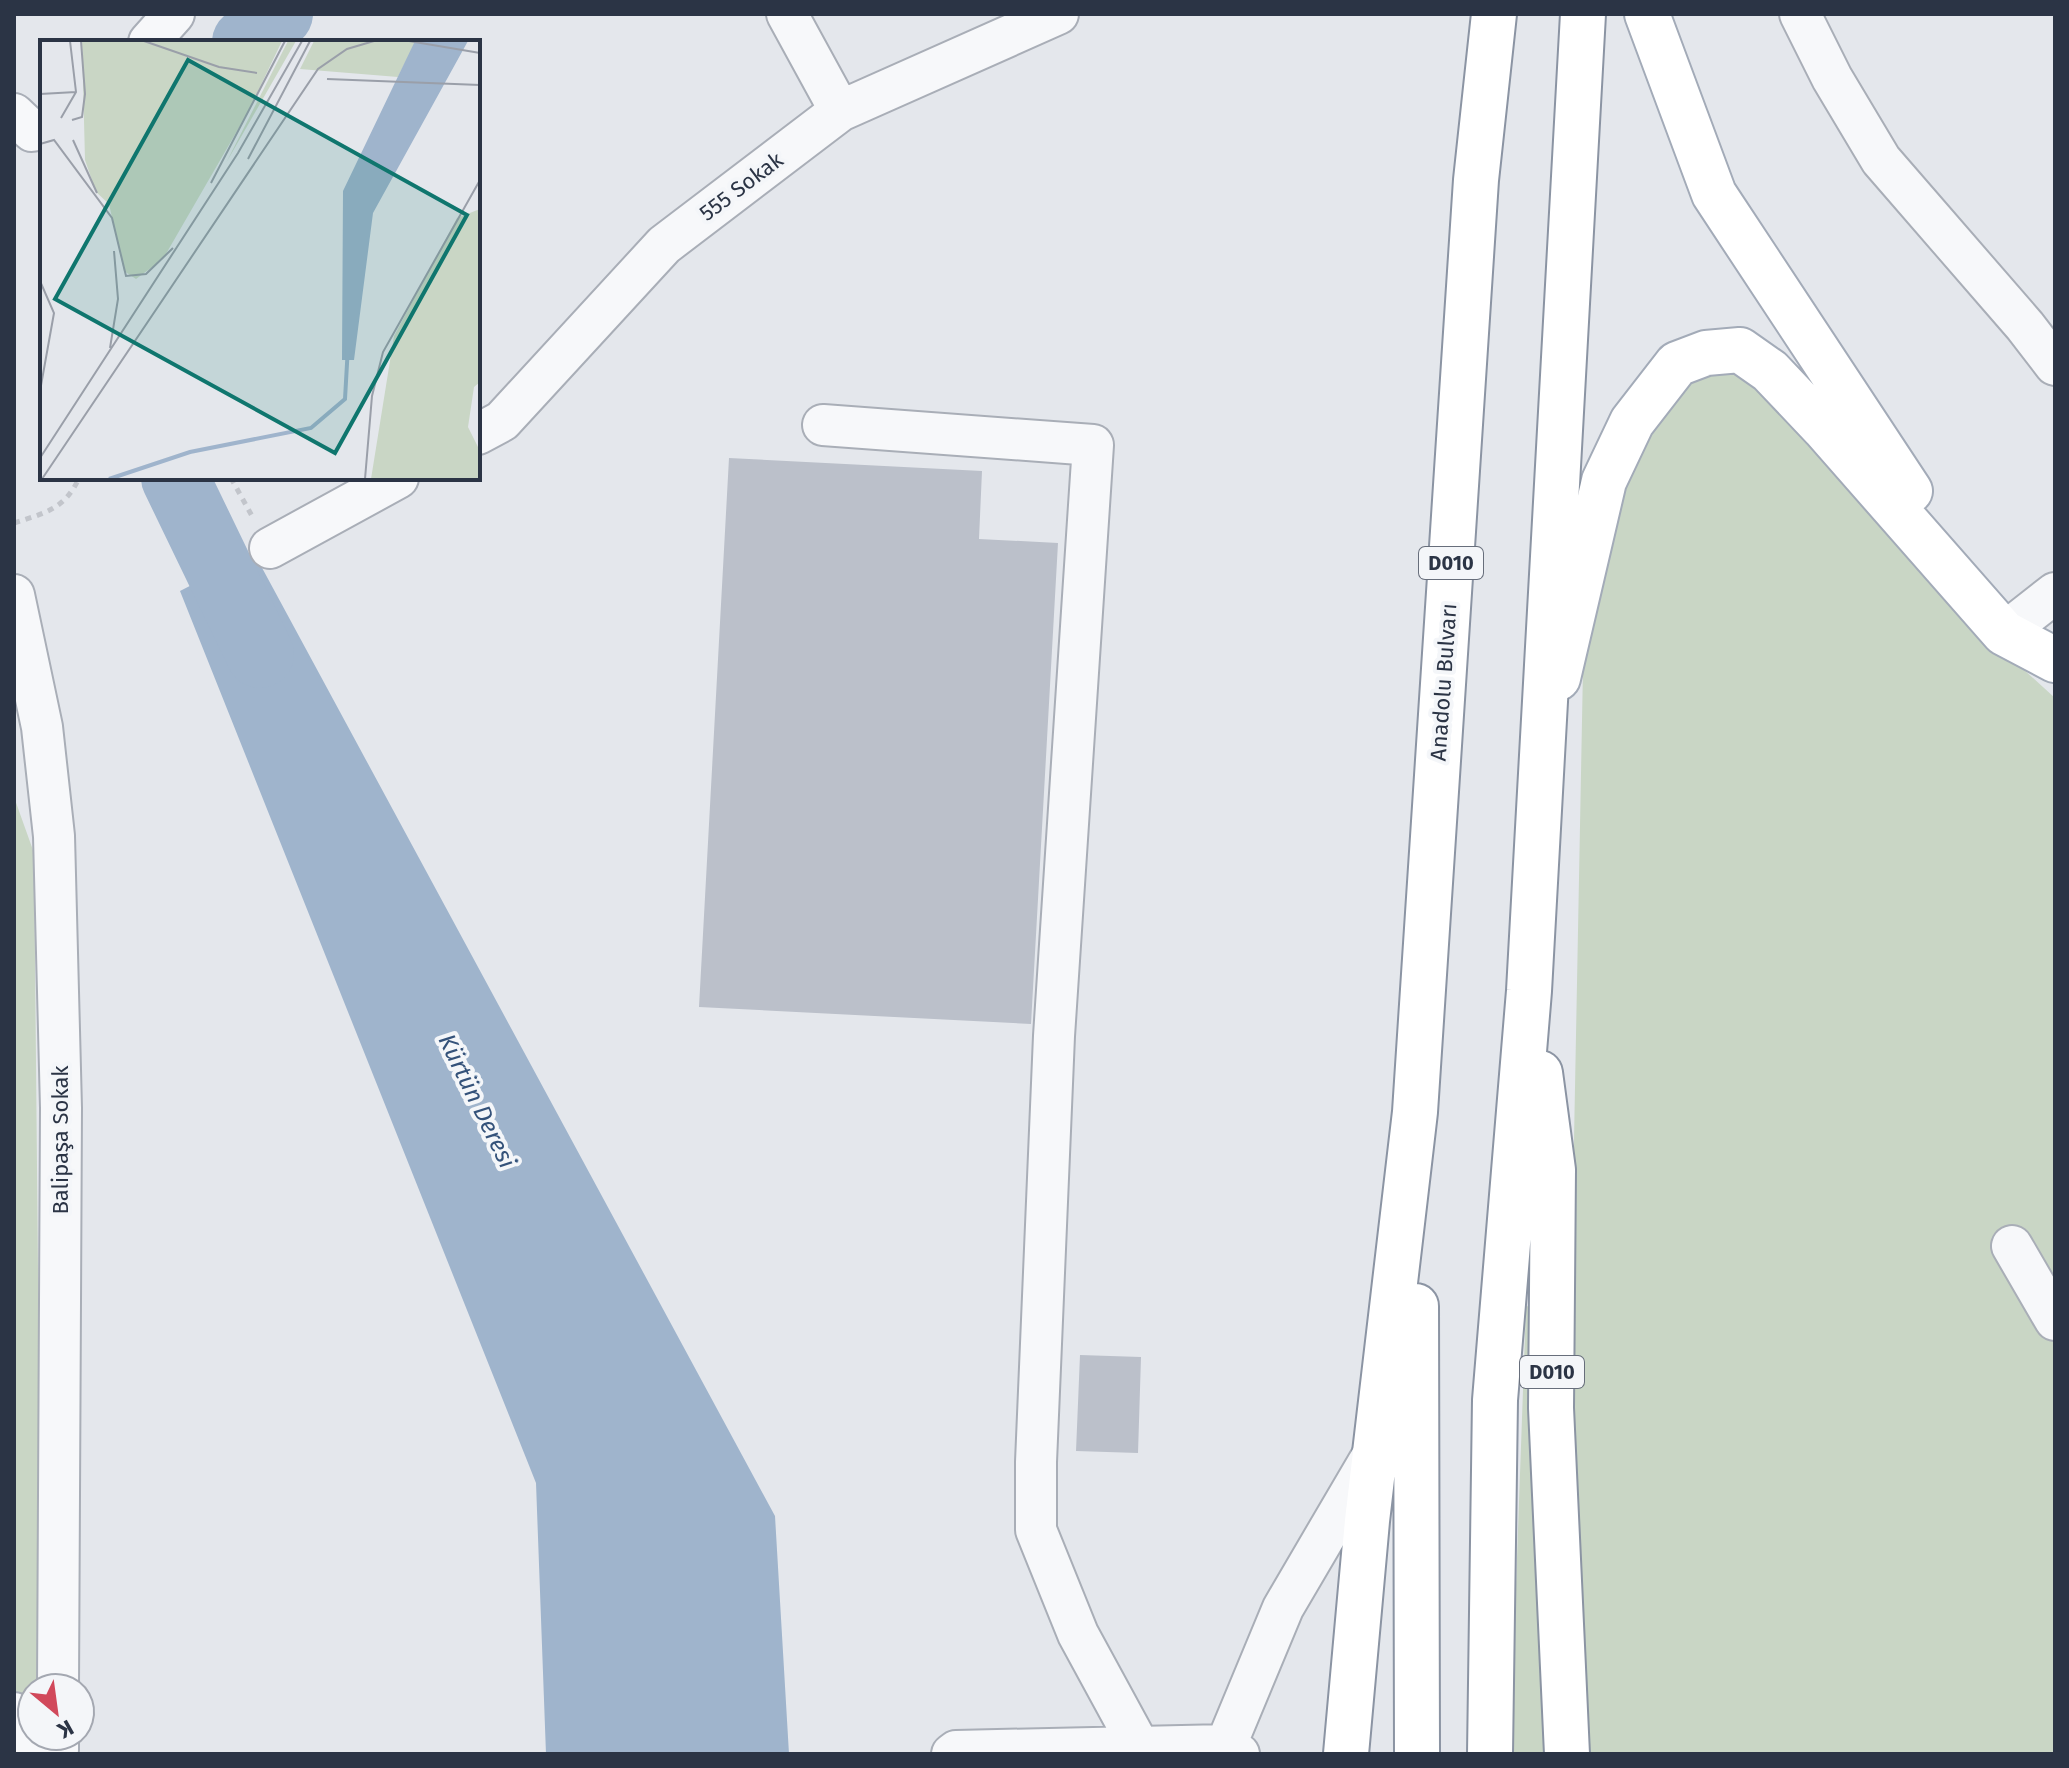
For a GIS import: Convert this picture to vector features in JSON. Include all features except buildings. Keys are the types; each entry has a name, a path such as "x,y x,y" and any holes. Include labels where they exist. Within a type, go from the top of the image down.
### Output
{"main road":[{"name":"Anadolu Bulvarı","path":"1415,1112 1476,180 1494,14"},
{"name":"D010","path":"1567,1754 1551,1408 1553,1170 1529,991 1583,14"},
{"path":"1647,14 1714,194 2004,633"},
{"path":"1543,739 1604,481 1632,422 1677,364 1706,353 1740,350 1770,371 2004,633 2055,660"},
{"path":"1490,1754 1495,1400 1529,991"},
{"name":"D010","path":"1346,1754 1375,1451 1415,1112"},
{"name":"D010","path":"1415,1112 1417,1754"}],"street":[{"path":"151,40 174,14"},
{"path":"787,14 840,111"},
{"name":"555 Sokak","path":"480,433 502,421 664,245 840,111 1058,14"},
{"path":"1800,14 1832,78 1881,160 2055,365"},
{"path":"14,114 32,131 40,129"},
{"path":"823,425 1093,445 1054,1036 1036,1462 1036,1530 1078,1634 1140,1748"},
{"path":"270,548 394,480"},
{"path":"2004,633 2055,593"},
{"name":"Balipaşa Sokak","path":"14,595 42,727 54,836 61,1108 58,1672"},
{"path":"2012,1246 2055,1320"},
{"path":"952,1754 956,1751 1140,1748 1233,1750 1283,1608 1375,1451"},
{"path":"14,1713 21,1754"}],"path":[{"path":"14,523 44,514 71,496 78,480"}],"green space":[{"path":"1677,364 1770,371 1889,502 1934,588 2055,698 2055,1754 1569,1754 1564,1664 1585,564"},
{"path":"14,797 34,853 42,1672 16,1672 14,1754"},
{"path":"1526,1306 1536,1308 1548,1754 1510,1754"}],"water":[{"path":"254,553 775,1516 789,1754 546,1754 536,1483 180,591"}],"waterway":[{"name":"Kürtün Deresi","path":"248,40 279,14"},
{"name":"Kürtün Deresi","path":"176,480 260,654"}]}
